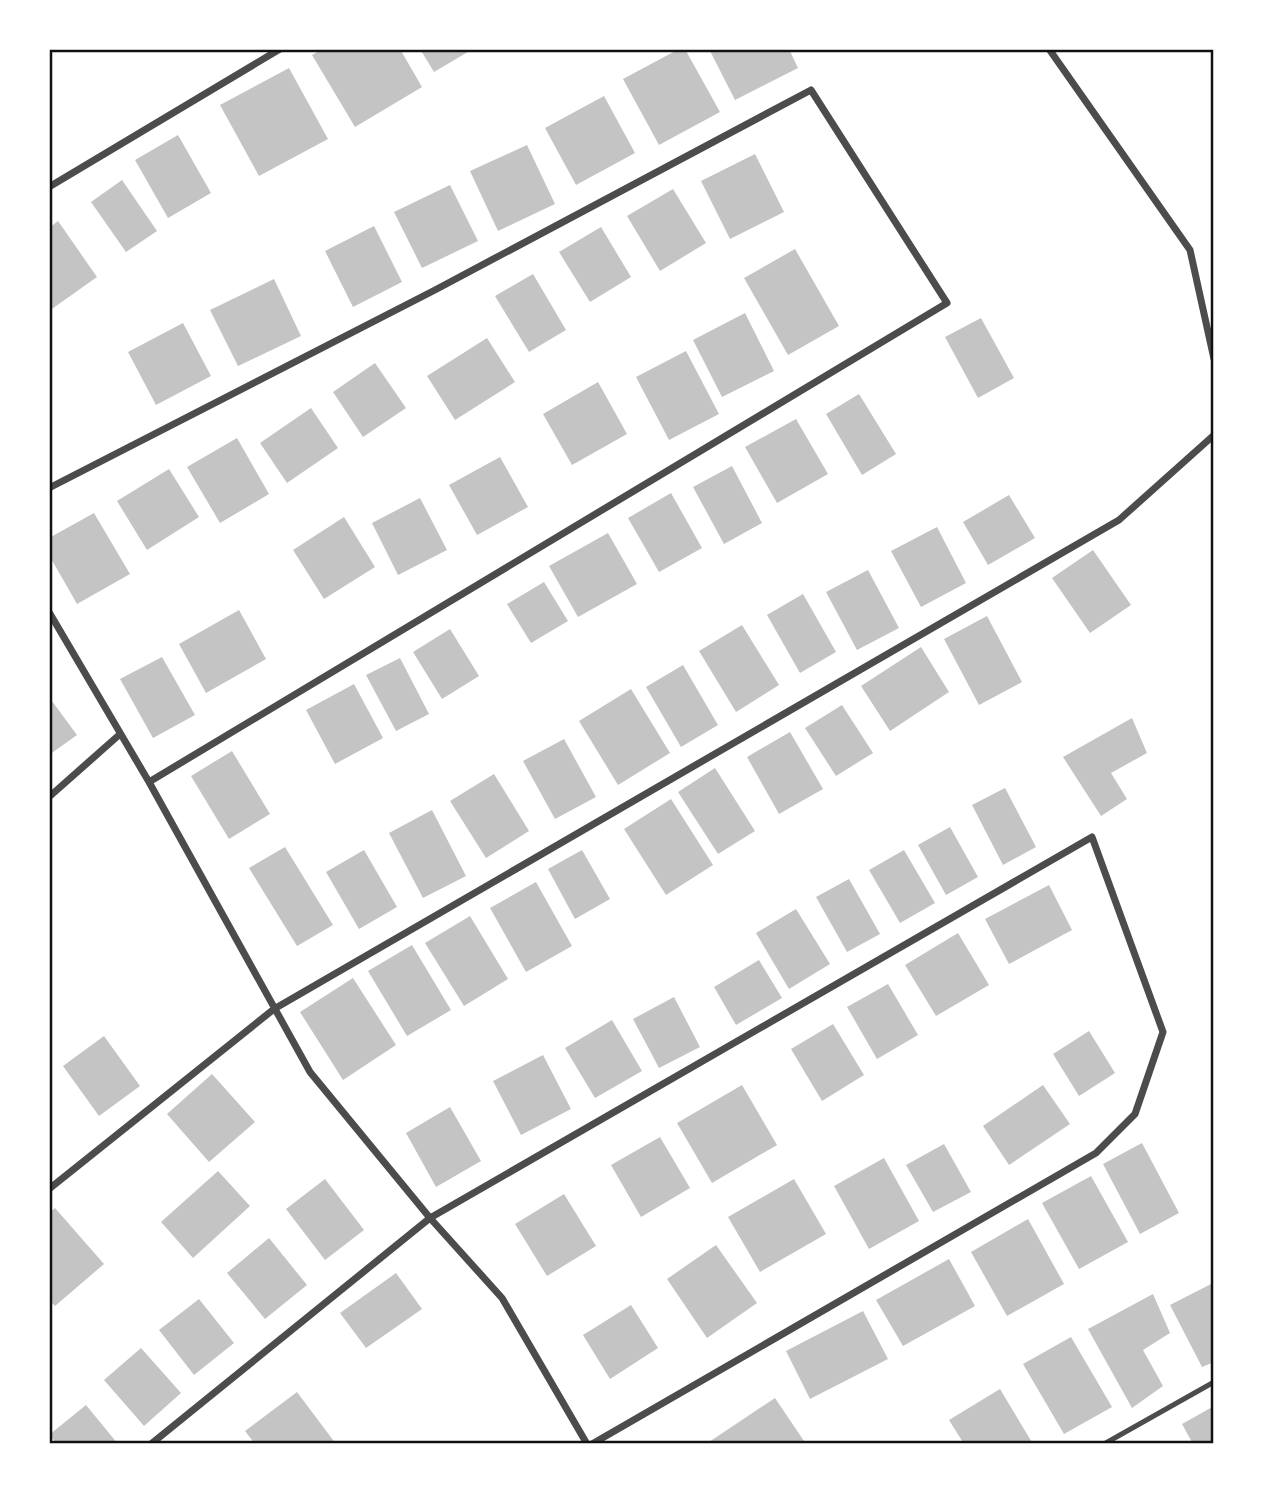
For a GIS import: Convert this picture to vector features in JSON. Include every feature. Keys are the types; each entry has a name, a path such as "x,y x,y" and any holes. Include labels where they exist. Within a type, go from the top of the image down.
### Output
{"street":[{"path":"49,187 280,49"},
{"path":"1049,49 1190,250 1214,359"},
{"path":"49,488 435,290 811,90 947,303 149,782"},
{"path":"49,1189 274,1009 1119,520 1214,435"},
{"path":"49,612 149,782 310,1072 430,1218 502,1298 589,1444 1096,1153 1135,1114 1163,1032 1092,837 430,1218 151,1444"},
{"path":"49,797 119,735"}],"lane":[{"path":"1104,1444 1214,1382"}],"building":[{"path":"323,49 400,49 422,87 355,127 312,55"},
{"path":"420,49 473,49 434,72"},
{"path":"679,49 685,49 720,112 659,145 623,79"},
{"path":"709,49 789,49 798,68 735,100"},
{"path":"289,68 328,139 259,176 220,105"},
{"path":"604,96 635,153 576,185 545,128"},
{"path":"178,135 211,193 168,218 135,160"},
{"path":"527,145 555,204 498,231 470,171"},
{"path":"755,154 784,212 730,239 701,181"},
{"path":"122,180 157,231 126,252 91,202"},
{"path":"450,185 478,241 422,268 394,212"},
{"path":"673,189 706,243 660,271 627,216"},
{"path":"58,221 97,277 49,311 49,228"},
{"path":"374,226 402,282 353,307 325,251"},
{"path":"601,227 631,277 590,302 559,252"},
{"path":"795,249 839,326 788,355 744,278"},
{"path":"533,274 566,330 529,352 495,296"},
{"path":"274,279 301,336 238,366 210,310"},
{"path":"745,313 774,371 722,397 693,340"},
{"path":"981,318 1014,378 978,398 945,337"},
{"path":"183,323 211,376 156,405 128,352"},
{"path":"487,338 515,382 455,420 427,376"},
{"path":"686,351 719,414 669,440 636,377"},
{"path":"375,363 406,408 363,437 333,392"},
{"path":"598,382 627,434 572,465 543,414"},
{"path":"859,394 896,454 862,475 826,414"},
{"path":"311,408 338,448 287,483 260,443"},
{"path":"796,419 828,474 777,503 745,447"},
{"path":"237,438 269,494 220,523 187,467"},
{"path":"500,457 528,507 477,535 449,485"},
{"path":"732,466 762,523 724,544 693,487"},
{"path":"169,469 199,517 147,550 117,501"},
{"path":"671,493 702,548 659,572 628,518"},
{"path":"1009,495 1035,538 988,565 963,522"},
{"path":"420,498 447,550 398,575 372,523"},
{"path":"94,513 130,574 77,604 49,555 49,538"},
{"path":"344,517 375,567 324,599 293,550"},
{"path":"937,527 966,583 921,607 891,551"},
{"path":"608,533 637,584 578,617 549,566"},
{"path":"1093,550 1131,605 1090,633 1052,578"},
{"path":"868,570 899,628 857,650 826,592"},
{"path":"544,582 568,621 531,643 507,604"},
{"path":"803,594 836,652 800,673 767,615"},
{"path":"239,610 266,659 206,693 179,644"},
{"path":"987,616 1022,682 979,705 944,639"},
{"path":"742,625 779,685 736,712 699,651"},
{"path":"450,629 479,676 442,699 413,652"},
{"path":"921,647 949,692 890,731 861,686"},
{"path":"162,657 195,715 153,738 120,679"},
{"path":"400,658 429,714 396,731 366,675"},
{"path":"683,665 718,725 681,747 646,687"},
{"path":"354,684 383,738 335,764 306,710"},
{"path":"631,689 670,753 618,785 579,721"},
{"path":"49,697 77,735 49,755"},
{"path":"842,705 873,753 836,776 805,728"},
{"path":"1132,718 1147,753 1111,773 1127,799 1101,816 1063,757"},
{"path":"790,732 823,789 779,814 747,757"},
{"path":"564,739 596,797 555,819 523,761"},
{"path":"232,751 270,814 229,839 191,776"},
{"path":"715,768 755,831 718,854 678,792"},
{"path":"494,774 529,831 486,858 450,801"},
{"path":"1005,788 1036,847 1003,865 972,805"},
{"path":"671,799 713,865 666,895 624,829"},
{"path":"432,810 466,876 423,898 389,833"},
{"path":"950,827 978,877 946,895 918,845"},
{"path":"285,847 333,925 297,946 249,868"},
{"path":"364,850 397,907 359,929 326,872"},
{"path":"582,850 610,899 575,919 548,869"},
{"path":"904,850 935,903 900,923 869,870"},
{"path":"849,879 880,934 847,952 816,897"},
{"path":"536,882 572,946 526,972 490,908"},
{"path":"1049,885 1072,930 1009,964 985,919"},
{"path":"796,909 830,964 789,989 756,933"},
{"path":"470,916 508,979 464,1006 425,943"},
{"path":"958,933 989,985 936,1016 905,965"},
{"path":"412,945 451,1010 407,1036 368,971"},
{"path":"759,960 782,998 736,1025 714,987"},
{"path":"353,978 396,1045 343,1080 300,1012"},
{"path":"888,984 918,1035 877,1059 847,1007"},
{"path":"674,997 700,1047 659,1068 633,1019"},
{"path":"612,1020 642,1071 595,1098 565,1048"},
{"path":"833,1024 864,1075 822,1101 791,1049"},
{"path":"1089,1031 1115,1073 1079,1096 1053,1054"},
{"path":"104,1036 140,1086 99,1116 63,1066"},
{"path":"543,1055 571,1109 521,1135 493,1081"},
{"path":"212,1074 255,1122 209,1162 167,1114"},
{"path":"742,1085 777,1145 712,1183 677,1123"},
{"path":"1043,1085 1070,1124 1009,1165 983,1126"},
{"path":"450,1107 481,1161 436,1187 406,1133"},
{"path":"660,1137 690,1188 641,1217 611,1165"},
{"path":"1142,1143 1179,1213 1140,1234 1103,1164"},
{"path":"944,1144 971,1192 933,1212 906,1165"},
{"path":"884,1158 919,1221 869,1249 834,1186"},
{"path":"218,1171 250,1206 193,1258 161,1222"},
{"path":"1091,1176 1128,1242 1079,1269 1042,1203"},
{"path":"325,1179 364,1230 325,1260 286,1209"},
{"path":"794,1179 826,1234 760,1272 728,1217"},
{"path":"564,1194 596,1246 547,1276 515,1224"},
{"path":"55,1208 104,1264 55,1306 49,1300 49,1213"},
{"path":"1028,1219 1064,1284 1007,1316 971,1252"},
{"path":"269,1238 307,1285 265,1319 227,1273"},
{"path":"716,1245 757,1303 707,1338 667,1279"},
{"path":"949,1259 975,1306 903,1346 876,1300"},
{"path":"396,1273 422,1309 366,1348 340,1313"},
{"path":"1211,1284 1214,1291 1214,1362 1202,1367 1170,1305"},
{"path":"1153,1294 1170,1333 1143,1350 1163,1386 1132,1408 1088,1329"},
{"path":"199,1299 234,1343 194,1375 159,1330"},
{"path":"631,1305 658,1348 610,1379 583,1335"},
{"path":"863,1311 888,1359 810,1399 786,1351"},
{"path":"1071,1337 1112,1407 1064,1434 1023,1364"},
{"path":"141,1348 181,1393 144,1426 104,1380"},
{"path":"1000,1389 1033,1444 964,1444 949,1420"},
{"path":"297,1392 336,1444 255,1444 245,1431"},
{"path":"775,1398 806,1444 709,1442"},
{"path":"86,1405 118,1444 57,1444 49,1435"},
{"path":"1214,1406 1214,1444 1193,1444 1182,1424"}]}
